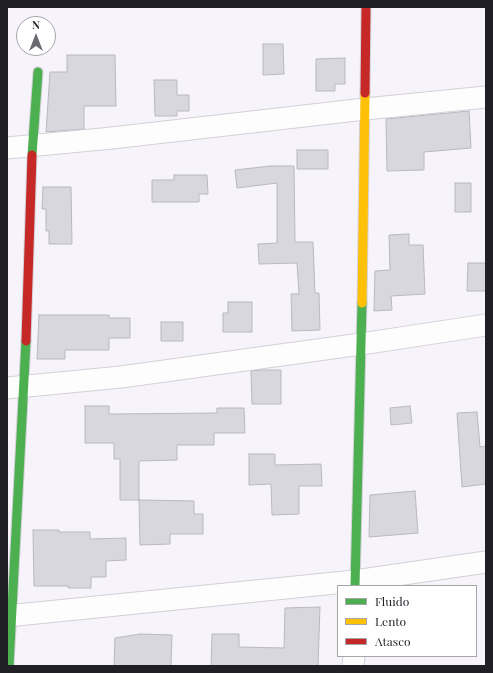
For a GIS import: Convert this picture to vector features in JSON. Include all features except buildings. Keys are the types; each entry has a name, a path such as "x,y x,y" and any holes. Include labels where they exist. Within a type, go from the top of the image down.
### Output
{"street":[{"path":"355,583 361,344 366,7"},
{"path":"9,666 9,616 16,387 38,72"},
{"path":"7,148 112,138 365,109 486,98"},
{"path":"16,387 121,377 486,325"},
{"path":"9,616 355,583 486,562"}],"traffic: fast":[{"path":"32,155 38,72"},
{"path":"355,585 362,303"},
{"path":"9,666 26,341"}],"traffic: slow":[{"path":"362,303 365,93"}],"traffic: jam":[{"path":"365,93 366,7"},
{"path":"26,341 32,155"}]}
